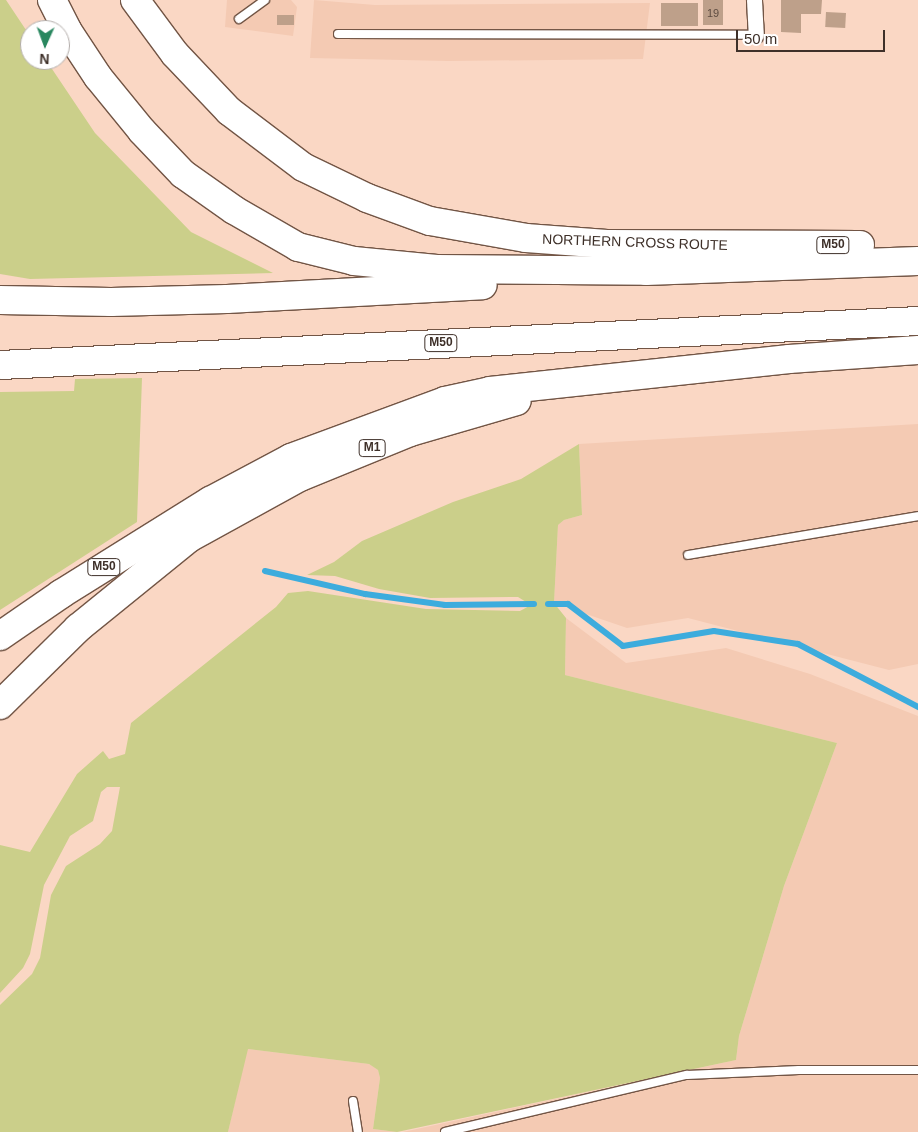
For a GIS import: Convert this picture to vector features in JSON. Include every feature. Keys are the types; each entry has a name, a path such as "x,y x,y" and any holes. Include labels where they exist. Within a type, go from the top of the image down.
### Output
{"highway":[{"path":"52,0 67,30 98,77 142,131 183,174 234,210 298,247 354,261 436,269 646,271"},
{"name":"NORTHERN CROSS ROUTE","path":"135,0 175,54 228,110 303,167 367,198 430,221 526,238 607,244 918,246"},
{"name":"M50","path":"0,300 111,302 237,298 443,289 646,271 918,261"},
{"name":"M50","path":"0,365 918,321"},
{"name":"M50","path":"0,636 61,594 210,501 291,458 445,401 490,391 566,385 789,359 918,350"},
{"name":"M1","path":"0,705 78,628 190,538 300,477 410,432 566,385"}],"street":[{"path":"754,0 756,35"}],"lane":[{"path":"239,19 265,0"},
{"path":"338,34 756,35"},
{"path":"688,555 918,516"},
{"path":"445,1132 687,1074 799,1070 918,1070"},
{"path":"354,1101 358,1132"}],"shaded area":[{"path":"227,0 291,0 297,7 293,36 225,27"},
{"path":"314,0 375,5 650,3 643,59 449,61 310,58"},
{"path":"918,424 918,664 889,670 688,618 627,628 554,603 558,525 564,520 582,515 579,444"},
{"path":"566,618 626,663 726,648 810,674 918,716 918,1132 403,1132 736,1060 739,1036 784,886 837,743 565,675"},
{"path":"247,1049 369,1064 378,1070 380,1078 373,1129 397,1132 228,1132"}],"green space":[{"path":"0,0 6,0 20,21 20,70 53,70 95,133 191,232 273,273 30,279 0,274"},
{"path":"142,378 137,522 0,610 0,392 74,391 75,379"},
{"path":"579,444 582,515 564,520 558,525 554,603 566,618 565,675 837,743 784,886 739,1036 736,1060 397,1132 373,1129 380,1078 378,1070 369,1064 248,1049 228,1132 0,1132 0,1005 32,974 40,958 51,895 66,866 100,844 112,831 120,787 107,787 101,792 93,821 70,836 44,885 30,954 23,968 0,993 0,845 30,852 77,774 103,751 109,759 125,754 131,723 276,607 288,593 308,591 426,609 520,611 531,605 518,597 430,598 379,589 335,576 307,575 334,562 362,541 453,502 521,479"}],"building":[{"path":"703,0 723,0 723,25 703,25"},
{"path":"781,0 822,0 821,14 801,14 801,33 781,32"},
{"path":"661,3 698,3 698,26 661,26"},
{"path":"826,12 846,13 845,28 825,27"},
{"path":"277,15 294,15 294,25 277,25"}],"waterway":[{"path":"265,571 365,594 445,605 534,604"},
{"path":"548,604 568,604 623,646 714,631 798,644 918,707"}]}
